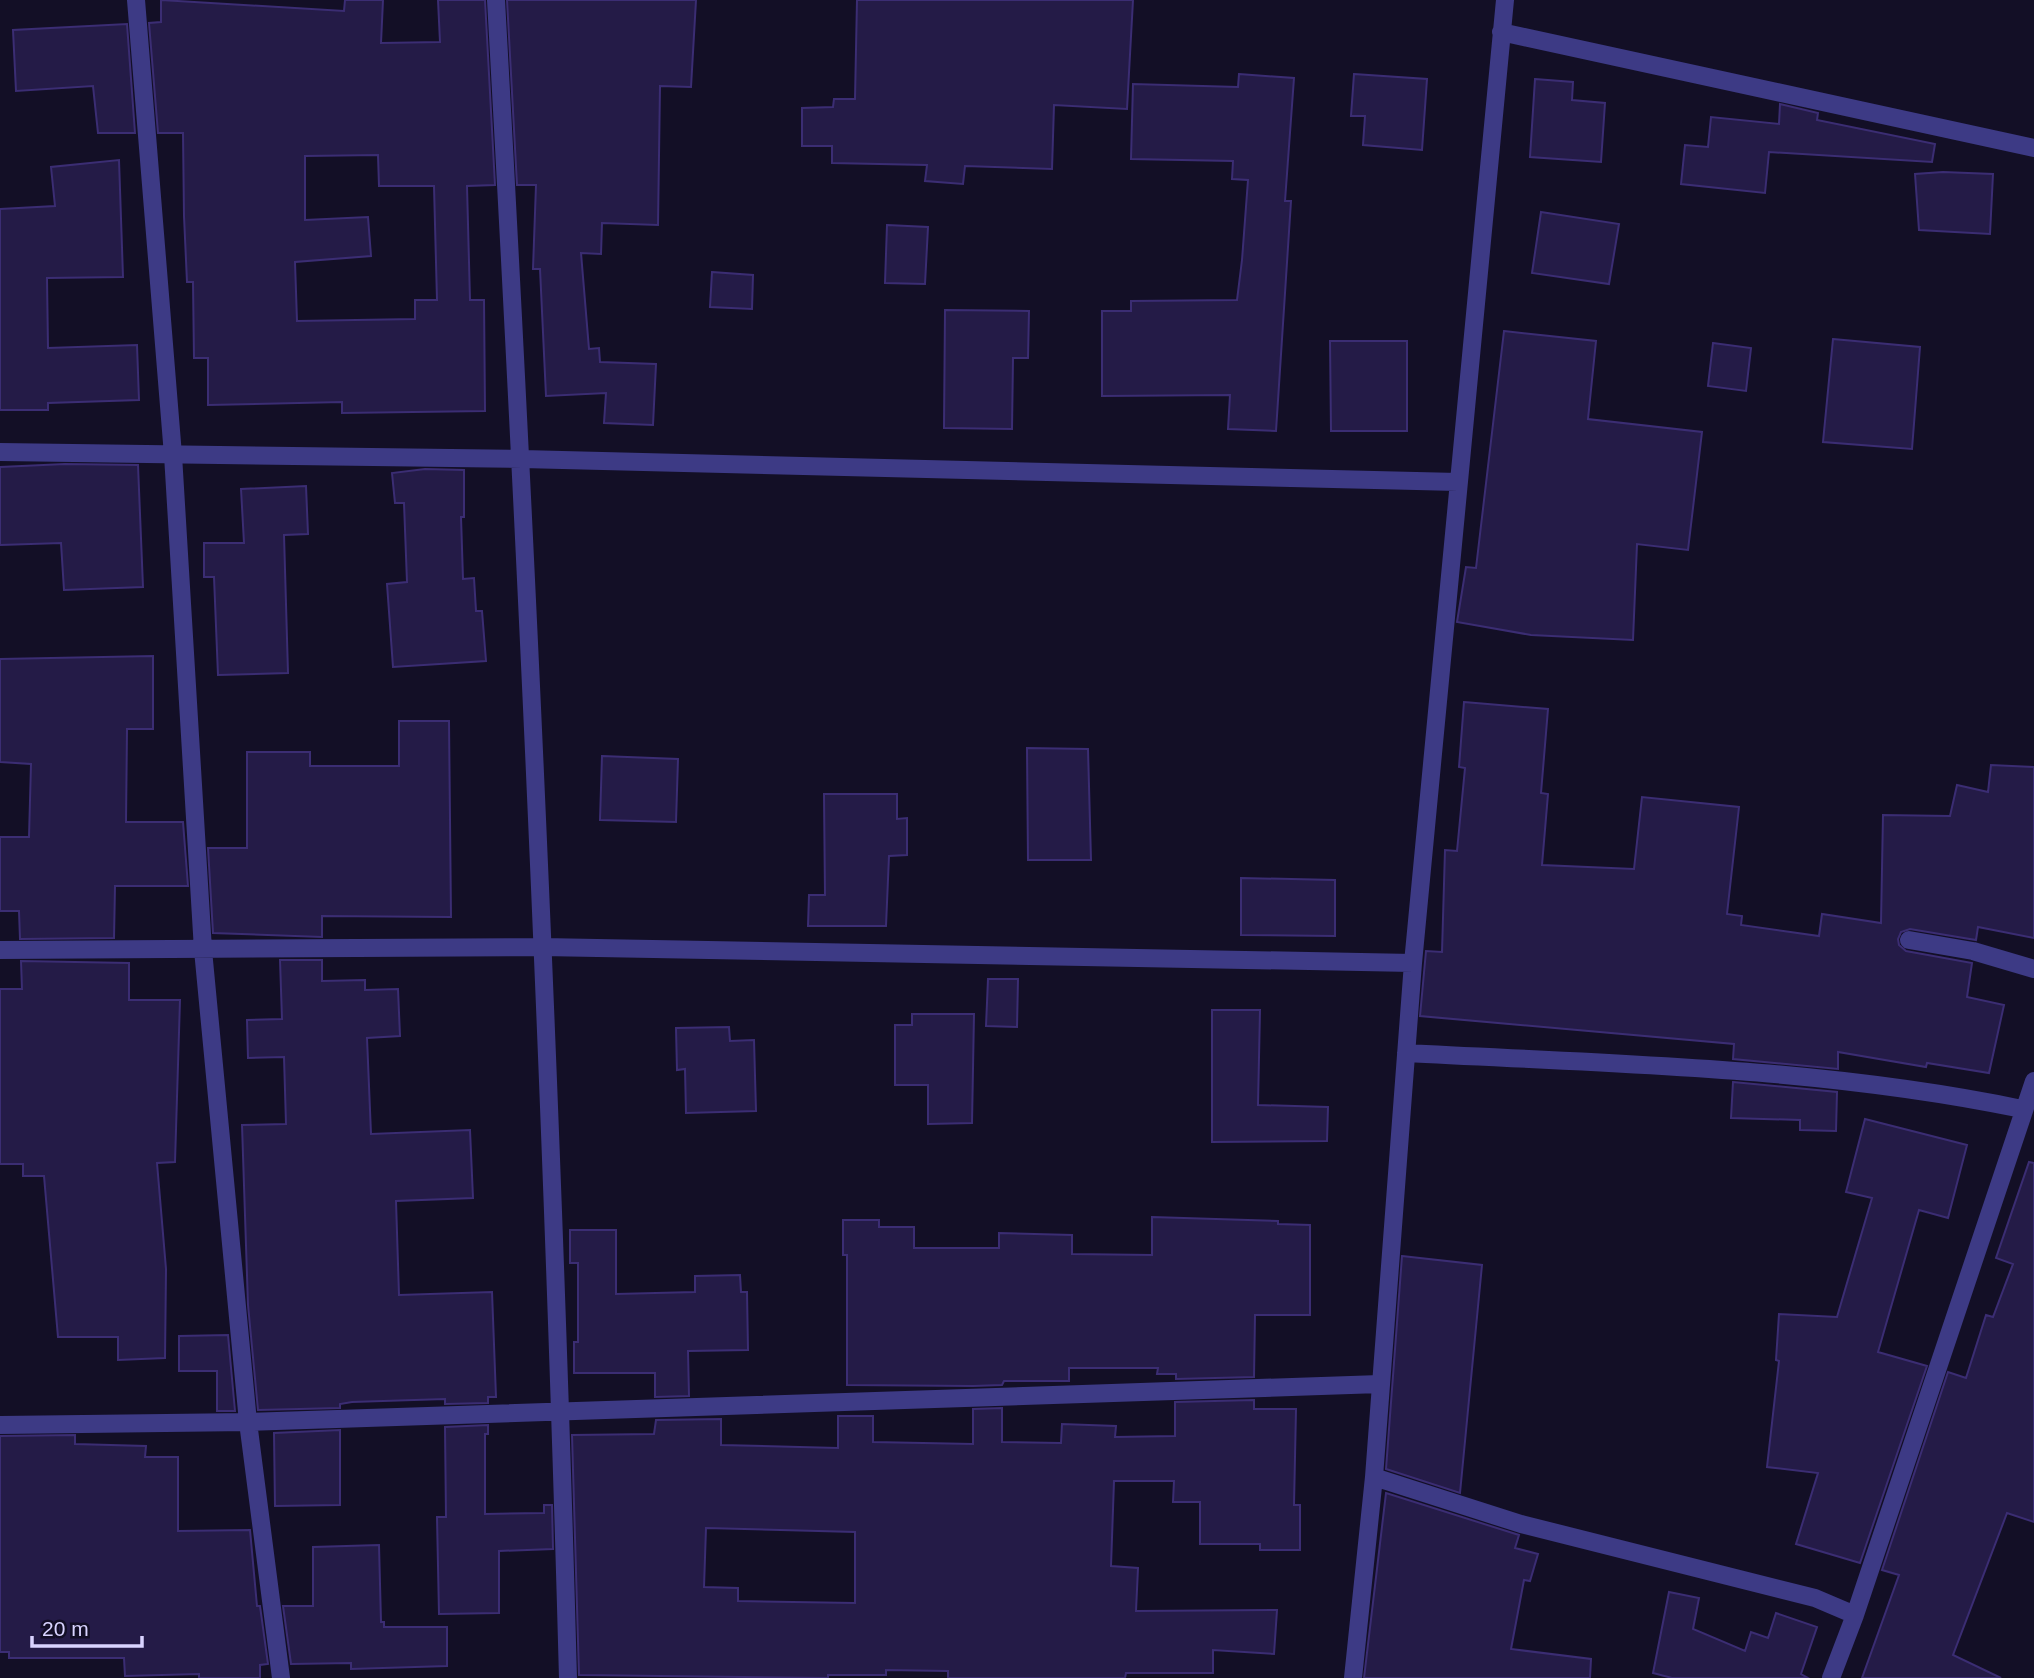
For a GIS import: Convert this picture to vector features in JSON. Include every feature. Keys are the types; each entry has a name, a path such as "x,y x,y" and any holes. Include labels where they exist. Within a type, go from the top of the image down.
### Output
{"street":[{"path":"136,0 173,456 203,950 248,1422 281,1678"},
{"path":"496,0 522,459 561,1412 568,1678"},
{"path":"1353,1678 1374,1477 1413,963 1504,0"},
{"path":"1501,33 2034,148"},
{"path":"0,452 522,459 1458,482"},
{"path":"1909,940 1973,951 2034,969"},
{"path":"0,950 542,947 1413,963"},
{"path":"1406,1053 1817,1076 1952,1094 2022,1109"},
{"path":"1830,1678 1855,1615 2022,1109 2034,1081"},
{"path":"0,1425 248,1422 1380,1384"},
{"path":"1374,1477 1521,1524 1815,1598 1855,1615"}],"building":[{"path":"161,0 344,11 345,0 383,0 381,43 440,42 438,0 485,0 495,185 467,186 470,300 484,300 485,411 342,413 342,402 208,405 208,358 194,358 193,282 187,282 183,133 158,133 149,23 161,22","holes":["378,155 379,186 434,186 437,300 415,300 415,319 297,321 295,262 371,256 368,217 305,220 305,156"]},
{"path":"507,0 696,0 691,87 660,86 658,225 602,223 601,254 581,253 589,349 599,348 600,362 656,364 653,425 604,423 606,393 546,396 540,269 533,269 536,185 517,185"},
{"path":"857,0 1133,0 1127,109 1054,105 1052,169 965,166 963,184 925,181 927,165 832,163 832,146 802,146 802,108 833,107 834,99 855,99"},
{"path":"127,24 135,133 98,133 93,86 16,91 13,30"},
{"path":"1239,74 1294,78 1285,201 1291,201 1276,431 1228,429 1230,395 1102,396 1102,311 1131,311 1131,301 1237,300 1242,260 1248,180 1232,179 1233,161 1131,159 1133,84 1238,87"},
{"path":"1354,74 1427,79 1422,150 1363,145 1365,116 1351,116"},
{"path":"1535,79 1573,82 1572,100 1605,103 1601,162 1530,157"},
{"path":"1780,104 1818,113 1817,120 1935,144 1932,162 1769,152 1765,193 1681,184 1685,145 1708,147 1711,117 1779,124"},
{"path":"119,160 123,277 47,278 48,348 137,345 139,400 48,403 48,410 0,410 0,209 55,206 51,167"},
{"path":"1915,174 1993,174 1990,234 1919,230"},
{"path":"1541,212 1619,224 1609,284 1532,273"},
{"path":"887,225 928,227 925,284 885,283"},
{"path":"712,272 753,275 752,309 710,307"},
{"path":"945,310 1029,311 1028,358 1013,358 1012,429 944,428"},
{"path":"1504,331 1596,341 1588,419 1702,432 1688,550 1637,544 1633,640 1531,635 1457,622 1466,567 1476,568"},
{"path":"1833,339 1920,347 1912,449 1823,442"},
{"path":"1330,341 1407,341 1407,431 1331,431"},
{"path":"1713,343 1751,348 1746,391 1708,386"},
{"path":"138,465 143,587 64,590 61,543 0,545 0,467"},
{"path":"425,469 464,470 464,517 461,517 463,579 474,578 476,611 482,611 486,661 393,667 387,584 407,582 404,503 395,503 392,473"},
{"path":"306,486 308,534 284,535 288,673 218,675 214,577 204,577 204,543 244,543 241,489"},
{"path":"153,656 153,729 127,729 126,822 183,822 188,886 115,886 114,938 20,939 19,911 0,911 0,837 29,837 31,764 0,762 0,659"},
{"path":"1464,702 1548,709 1541,793 1548,794 1542,865 1634,869 1642,797 1739,807 1727,914 1742,916 1741,925 1819,936 1822,914 1881,923 1883,815 1950,816 1957,785 1988,792 1991,765 2034,767 2034,938 1978,927 1976,940 1910,929 1901,932 1898,939 1899,945 1906,951 1972,963 1967,997 2004,1005 1989,1073 1927,1063 1926,1067 1838,1052 1838,1069 1733,1059 1734,1044 1420,1016 1426,951 1442,952 1445,850 1457,851 1465,768 1459,767"},
{"path":"399,721 449,721 451,917 322,916 322,937 213,933 208,848 247,848 247,752 310,752 310,766 399,766"},
{"path":"1027,748 1088,749 1091,860 1028,860"},
{"path":"602,756 678,759 676,822 600,820"},
{"path":"824,794 897,794 897,819 907,818 907,855 889,856 886,926 808,926 809,895 825,895"},
{"path":"1241,878 1335,880 1335,936 1241,935"},
{"path":"280,960 322,960 322,981 365,980 365,990 398,989 400,1036 367,1038 371,1134 470,1130 473,1198 396,1201 399,1295 492,1292 496,1397 488,1397 488,1403 445,1404 445,1399 352,1402 340,1404 340,1408 258,1410 248,1305 242,1125 286,1124 284,1057 248,1058 247,1020 282,1019"},
{"path":"21,961 129,963 129,1000 180,1000 175,1162 157,1163 166,1269 165,1358 118,1360 118,1337 58,1337 44,1176 23,1176 23,1164 0,1164 0,989 22,989"},
{"path":"988,979 1018,979 1017,1027 986,1026"},
{"path":"1212,1010 1260,1010 1258,1105 1328,1107 1327,1141 1212,1142"},
{"path":"912,1014 974,1014 972,1123 928,1124 928,1085 895,1085 895,1025 912,1025"},
{"path":"729,1027 730,1041 754,1040 756,1111 686,1113 685,1069 677,1070 676,1028"},
{"path":"1733,1082 1837,1092 1836,1131 1800,1130 1800,1120 1731,1118"},
{"path":"1865,1119 1967,1145 1948,1218 1919,1210 1878,1352 1927,1366 1860,1563 1796,1544 1818,1473 1767,1467 1779,1361 1776,1360 1779,1314 1837,1317 1872,1198 1846,1192"},
{"path":"2029,1162 2034,1163 2034,1522 2007,1513 1953,1655 2001,1678 1862,1678 1899,1575 1882,1570 1948,1372 1966,1378 1986,1315 1993,1317 2013,1264 1996,1258"},
{"path":"1152,1217 1278,1221 1278,1224 1310,1225 1310,1315 1255,1315 1254,1377 1176,1379 1176,1374 1157,1374 1158,1368 1069,1368 1069,1381 1004,1381 1002,1385 973,1386 847,1385 847,1255 843,1255 843,1220 879,1220 879,1227 914,1227 914,1248 999,1248 999,1233 1072,1235 1072,1254 1152,1255"},
{"path":"570,1230 616,1230 616,1294 695,1292 695,1276 740,1275 741,1292 747,1292 748,1350 688,1351 689,1396 655,1397 655,1373 574,1373 574,1342 578,1342 578,1263 570,1263"},
{"path":"1402,1256 1482,1265 1460,1493 1386,1469"},
{"path":"228,1335 235,1411 217,1411 217,1371 179,1371 179,1336"},
{"path":"1254,1400 1254,1409 1296,1409 1294,1505 1300,1505 1300,1550 1260,1550 1260,1544 1200,1544 1200,1502 1173,1502 1174,1481 1114,1481 1111,1566 1138,1568 1136,1611 1277,1610 1274,1654 1213,1650 1213,1673 1126,1673 1125,1678 948,1678 948,1671 886,1670 886,1675 828,1675 828,1678 579,1675 572,1435 654,1434 656,1420 721,1419 721,1445 838,1448 838,1416 873,1416 873,1442 973,1444 973,1409 1002,1408 1002,1442 1061,1443 1062,1424 1116,1426 1115,1437 1175,1436 1175,1402","holes":["706,1528 855,1532 855,1603 738,1601 738,1588 704,1587"]},
{"path":"488,1425 488,1434 485,1434 485,1514 544,1513 544,1505 552,1505 553,1549 499,1551 499,1613 439,1614 437,1517 446,1517 445,1427"},
{"path":"340,1430 340,1505 275,1506 274,1433"},
{"path":"75,1435 75,1444 146,1446 145,1457 178,1457 178,1531 250,1530 257,1606 260,1606 268,1664 260,1665 260,1678 199,1678 199,1674 125,1676 124,1658 9,1658 9,1652 0,1652 0,1436"},
{"path":"1386,1493 1519,1535 1515,1548 1538,1554 1530,1581 1524,1580 1511,1649 1591,1659 1590,1678 1364,1678"},
{"path":"379,1545 381,1622 384,1622 384,1627 447,1627 447,1666 351,1669 351,1663 291,1664 283,1606 313,1606 313,1547"},
{"path":"1669,1592 1699,1598 1693,1629 1745,1651 1751,1632 1768,1638 1776,1613 1817,1627 1801,1674 1808,1678 1672,1678 1653,1673"}]}
